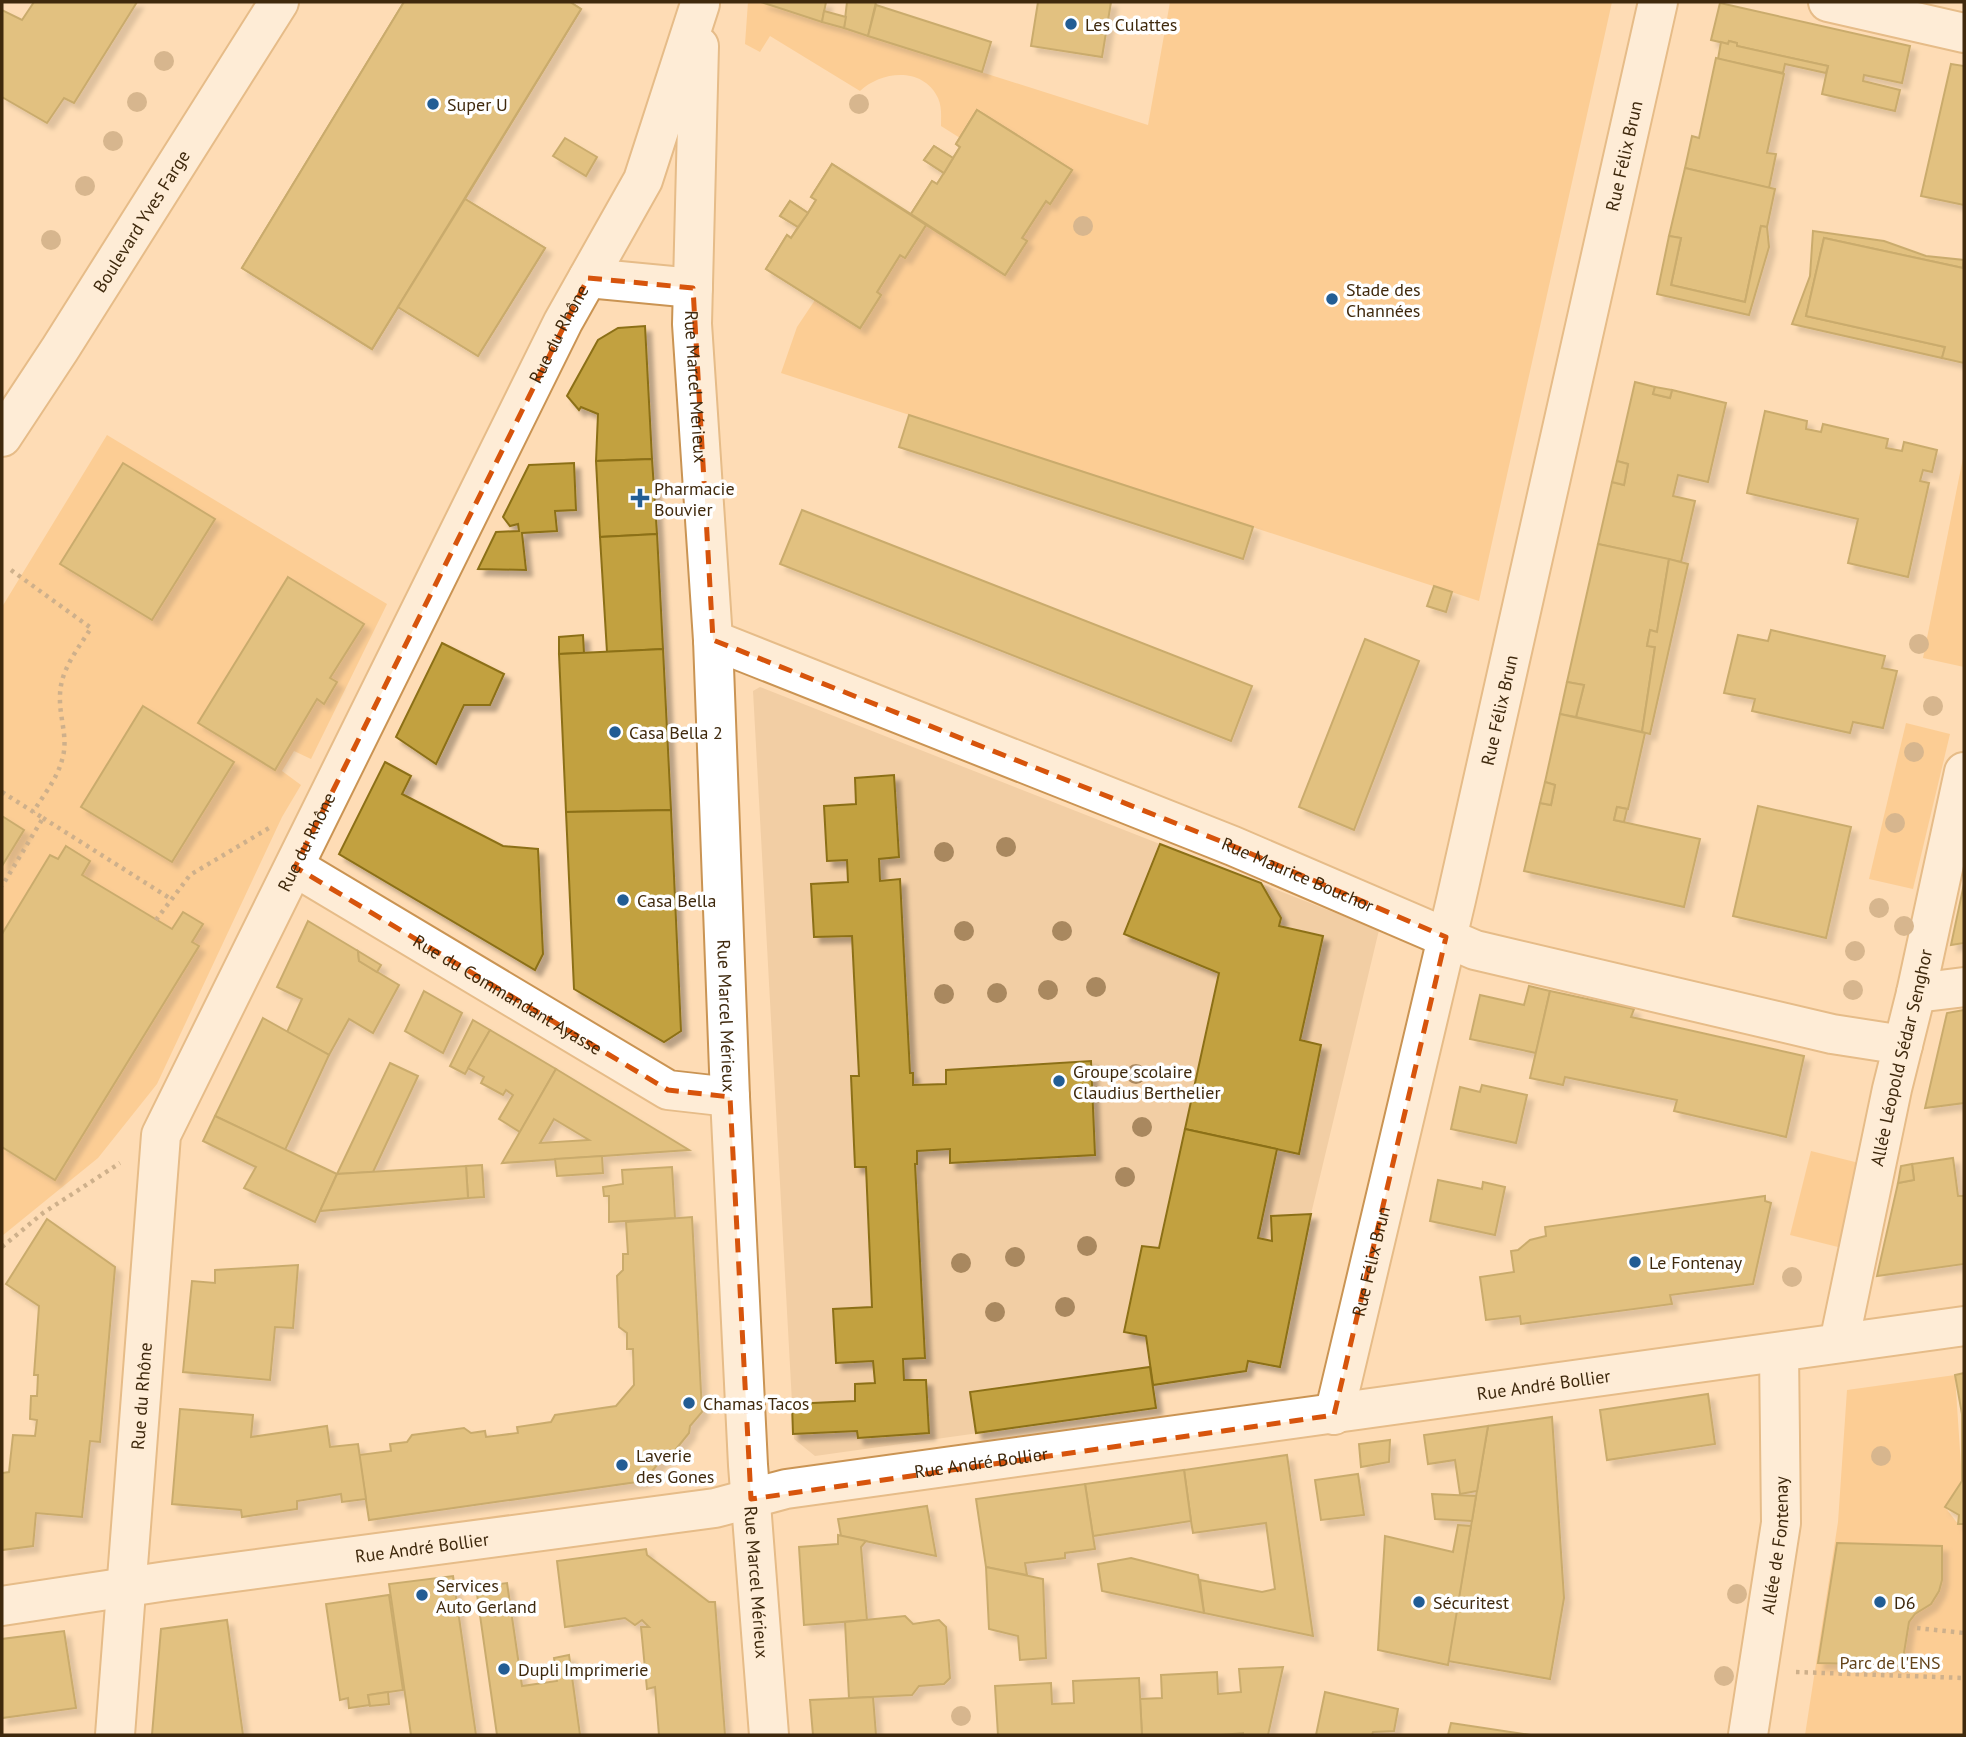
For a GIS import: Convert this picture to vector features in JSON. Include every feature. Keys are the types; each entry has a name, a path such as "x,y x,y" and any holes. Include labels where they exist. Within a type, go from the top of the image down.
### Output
{"street":[{"name":"Boulevard Yves Farge","path":"2,437 279,2"},
{"name":"Rue Félix Brun","path":"1334,1415 1446,937 1658,2"},
{"path":"1828,2 1964,33"},
{"name":"Rue du Rhône","path":"115,1735 162,1135 563,322 643,180 700,3"},
{"name":"Rue Marcel Mérieux","path":"700,3 692,324 713,640 730,1097 751,1499 769,1735"},
{"path":"588,278 693,288"},
{"name":"Rue Maurice Bouchor","path":"713,640 1233,846 1485,952 1832,1034 1903,1045"},
{"name":"Allée Léopold Sédar Senghor","path":"1839,1343 1964,772"},
{"name":"Rue du Commandant Ayasse","path":"295,867 668,1090 730,1097"},
{"path":"1916,993 1964,987"},
{"name":"Rue André Bollier","path":"2,1606 715,1508 786,1489 1964,1326"},
{"name":"Allée de Fontenay","path":"1748,1735 1781,1523 1779,1352"}],"path":[{"path":"11,570 91,628 68,665 61,685 65,733 62,762 33,812"},
{"path":"2,792 171,899"},
{"path":"2,886 43,818"},
{"path":"156,920 190,874 270,827 277,830"},
{"path":"2,1247 43,1213 162,1135"},
{"path":"1917,1628 1964,1633"},
{"path":"1757,1671 1964,1678"}],"highlighted area":[{"path":"588,278 693,288 713,640 1233,846 1446,937 1334,1415 751,1499 730,1097 668,1090 295,867"}],"shaded area":[{"name":"Groupe scolaire Claudius Berthelier","path":"760,687 1379,930 1311,1214 1280,1367 1248,1361 1246,1371 1153,1385 1156,1408 815,1456 794,1439 753,691"}],"green space":[{"name":"Stade des Channées","path":"748,2 761,2 1148,125 1170,2 1612,2 1479,601 781,373 797,327 815,300 860,328 881,295 877,292 900,255 905,257 926,225 1027,241 1022,238 1046,201 1050,203 977,111 960,138 941,126 938,98 922,81 912,76 890,76 869,84 860,91 770,36 760,52 745,44"},
{"path":"107,435 387,604 311,759 294,751 282,771 301,785 282,817 157,1084 98,1158 2,1236 2,607"},
{"path":"1964,453 1964,667 1923,658"},
{"path":"1906,723 1950,734 1913,889 1869,879"},
{"path":"1811,1151 1863,1164 1842,1248 1790,1235"},
{"name":"Parc de l'ENS","path":"1955,1375 1962,1481 1945,1507 1958,1524 1964,1524 1964,1735 1805,1735 1838,1522 1847,1390"}],"building":[{"path":"34,2 137,2 74,103 64,98 47,123 2,97 2,10 22,20"},
{"name":"Super U","path":"404,2 570,2 581,9 465,199 545,248 478,356 398,307 372,349 242,268"},
{"name":"Super U","path":"404,2 570,2 581,9 372,349 242,268"},
{"path":"761,2 826,2 822,22"},
{"path":"847,2 876,2 868,36 844,28"},
{"name":"Les Culattes","path":"1038,2 1111,2 1102,57 1031,46"},
{"path":"1720,3 1910,46 1902,83 1864,75 1863,81 1900,90 1895,111 1822,94 1828,66 1737,46 1737,43 1729,41 1728,44 1711,40"},
{"path":"876,5 991,42 982,72 868,36"},
{"path":"824,11 846,17 844,28 822,22"},
{"path":"1729,41 1737,43 1737,46 1828,66 1826,73 1785,64 1783,73 1718,59 1721,42 1728,44"},
{"path":"1716,58 1784,74 1767,153 1776,154 1769,188 1685,168 1692,136 1699,138"},
{"path":"1951,64 1964,66 1964,205 1921,196"},
{"path":"977,110 1072,170 1050,204 1046,201 1022,238 1027,241 1005,275 926,225 905,258 900,255 877,292 881,295 860,328 766,269 787,235 791,238 798,227 780,216 790,201 808,213 816,200 811,197 832,164 911,214 932,181 937,184 944,173 924,160 934,146 953,158 960,147 956,144"},
{"path":"977,110 1072,170 1050,204 1046,201 1022,238 1027,241 1005,275 911,214 932,181 937,184 944,173 960,147 956,144"},
{"path":"565,138 597,157 586,176 553,156"},
{"path":"934,146 953,158 944,173 924,160"},
{"path":"832,164 926,225 905,258 900,255 877,292 881,295 860,328 766,269 787,235 791,238 808,213 816,200 811,197"},
{"path":"1685,168 1775,189 1767,227 1761,226 1745,302 1671,285 1681,238 1669,236"},
{"path":"465,199 545,248 478,356 398,307"},
{"path":"790,201 808,213 798,227 780,216"},
{"path":"1761,226 1767,227 1769,247 1749,315 1657,294 1669,236 1681,238 1671,285 1745,302"},
{"path":"1813,231 1884,241 1926,256 1964,260 1963,268 1824,238 1806,316 1945,347 1942,358 1792,324 1810,276"},
{"path":"1824,238 1963,268 1964,261 1964,363 1942,358 1945,347 1806,316"},
{"path":"645,326 652,459 596,461 598,414 581,407 579,410 567,396 598,340 618,328"},
{"path":"1635,382 1655,387 1653,394 1670,398 1672,390 1726,403 1708,482 1678,475 1673,496 1695,501 1681,562 1598,544 1612,482 1624,485 1628,464 1617,461"},
{"path":"1655,387 1672,390 1670,398 1653,394"},
{"path":"1765,411 1807,421 1806,429 1821,432 1823,424 1888,439 1886,448 1902,451 1904,442 1937,450 1932,472 1923,470 1920,481 1929,483 1908,577 1848,563 1858,519 1747,493"},
{"path":"909,415 1253,527 1243,559 899,447"},
{"path":"652,459 657,534 600,537 596,461"},
{"path":"1617,461 1628,464 1624,485 1612,482"},
{"path":"123,463 215,519 152,620 60,564"},
{"path":"574,463 576,510 555,511 557,531 522,533 526,570 478,569 496,532 519,531 518,524 510,526 503,517 529,465"},
{"path":"802,510 1252,686 1231,741 780,564"},
{"path":"657,534 663,649 607,652 600,537"},
{"path":"1598,544 1669,559 1657,632 1650,630 1647,646 1655,647 1642,732 1576,717 1584,685 1567,682"},
{"path":"1669,559 1688,564 1650,734 1642,732 1655,647 1647,646 1650,630 1657,632"},
{"path":"288,577 364,624 330,678 337,682 324,704 317,699 275,770 198,723"},
{"path":"1434,586 1452,592 1446,612 1427,606"},
{"path":"1771,630 1885,656 1882,668 1897,671 1883,728 1853,722 1850,733 1752,711 1755,699 1724,693 1738,635 1768,641"},
{"path":"583,635 584,653 559,654 559,637"},
{"path":"1365,639 1419,661 1354,830 1299,807"},
{"path":"442,643 504,674 490,705 464,705 436,764 396,737"},
{"name":"Casa Bella 2","path":"663,649 671,810 566,812 559,654"},
{"path":"1567,682 1584,685 1576,717 1560,714"},
{"path":"143,706 234,762 172,862 81,807"},
{"path":"1560,714 1645,733 1628,809 1617,807 1614,820 1700,839 1684,907 1524,871 1540,803 1551,805 1555,785 1545,782"},
{"path":"385,762 411,776 402,794 503,846 538,849 543,954 535,970 339,854"},
{"path":"894,775 899,857 879,859 880,881 900,879 910,1073 913,1073 913,1085 946,1084 946,1070 1091,1061 1095,1155 950,1163 950,1149 917,1151 915,1164 925,1358 903,1359 904,1380 926,1380 929,1433 858,1438 857,1431 793,1434 792,1404 855,1401 855,1384 875,1383 873,1361 836,1363 833,1309 872,1307 866,1167 855,1167 851,1076 859,1076 852,936 814,937 811,884 848,882 847,860 827,861 824,806 856,804 855,778"},
{"path":"1545,782 1555,785 1551,805 1540,803"},
{"path":"1758,806 1851,827 1826,938 1733,916"},
{"path":"1617,807 1627,809 1624,822 1614,820"},
{"name":"Casa Bella","path":"671,810 681,1031 664,1042 574,989 566,812"},
{"path":"2,816 24,830 2,866"},
{"path":"1160,844 1261,883 1281,918 1279,926 1323,936 1300,1040 1321,1045 1299,1154 1185,1129 1219,973 1124,934"},
{"path":"66,846 90,861 82,875 172,929 183,912 203,924 192,942 199,946 55,1180 2,1147 2,934 50,855 58,859"},
{"path":"1964,884 1964,943 1951,945"},
{"path":"308,921 358,951 359,961 399,985 373,1033 349,1019 329,1055 287,1032 302,999 277,987"},
{"path":"358,951 381,965 377,972 359,961"},
{"path":"1529,986 1550,991 1536,1053 1470,1039 1480,995 1524,1005"},
{"path":"424,991 462,1013 443,1053 405,1031"},
{"path":"1550,991 1634,1009 1631,1017 1804,1056 1786,1137 1674,1111 1677,1100 1565,1077 1563,1085 1530,1078"},
{"path":"1964,1010 1964,1103 1925,1108 1947,1013"},
{"path":"263,1018 329,1055 285,1150 215,1116"},
{"path":"473,1020 490,1030 465,1074 450,1066"},
{"path":"490,1030 556,1069 520,1132 499,1119 513,1095 506,1090 503,1095 481,1083 484,1077 468,1068"},
{"path":"390,1063 418,1076 373,1172 337,1174"},
{"path":"556,1069 689,1150 502,1163","holes":["554,1119 589,1140 540,1143"]},
{"path":"1482,1085 1527,1095 1516,1143 1451,1129 1460,1087 1480,1092"},
{"path":"215,1116 337,1174 315,1222 244,1188 256,1167 203,1141"},
{"path":"1185,1129 1277,1149 1258,1238 1272,1241 1271,1216 1311,1214 1280,1367 1248,1361 1246,1371 1153,1385 1146,1336 1124,1332 1142,1246 1159,1248"},
{"path":"602,1156 603,1173 557,1176 555,1159"},
{"path":"1953,1158 1958,1196 1964,1196 1964,1264 1877,1276 1898,1183 1914,1180 1912,1164"},
{"path":"1912,1164 1914,1180 1898,1183 1901,1166"},
{"path":"482,1165 484,1197 468,1198 466,1166"},
{"path":"466,1166 468,1198 320,1211 337,1174"},
{"path":"672,1167 675,1218 609,1222 609,1196 604,1196 603,1187 623,1184 622,1170"},
{"path":"1438,1180 1482,1189 1483,1182 1505,1187 1495,1235 1430,1221"},
{"name":"Le Fontenay","path":"1765,1196 1765,1201 1771,1203 1753,1284 1670,1295 1672,1304 1521,1324 1520,1316 1486,1320 1480,1277 1514,1272 1511,1251 1518,1250 1530,1240 1546,1236 1545,1227"},
{"path":"692,1217 702,1412 668,1459 662,1459 644,1481 369,1520 359,1455 391,1451 390,1444 407,1442 412,1435 464,1428 471,1433 485,1431 486,1437 518,1433 517,1427 551,1422 555,1415 616,1406 634,1385 633,1349 627,1349 627,1333 619,1327 617,1276 623,1270 623,1254 628,1254 626,1222"},
{"path":"47,1219 115,1267 100,1442 90,1441 82,1517 36,1513 33,1546 2,1550 2,1473 9,1472 13,1435 35,1436 37,1420 30,1419 31,1396 37,1396 38,1375 34,1375 39,1306 6,1284"},
{"path":"298,1265 293,1328 275,1327 270,1380 183,1372 192,1281 215,1283 215,1270"},
{"path":"1150,1367 1156,1408 976,1433 970,1392"},
{"path":"1964,1373 1964,1524 1958,1524 1959,1515 1945,1507 1962,1481 1962,1414 1955,1375"},
{"path":"1708,1394 1715,1444 1607,1460 1600,1410"},
{"path":"180,1409 253,1415 251,1437 327,1426 330,1447 358,1444 366,1499 342,1502 341,1494 297,1501 297,1509 242,1517 241,1510 172,1504"},
{"path":"1552,1417 1564,1598 1550,1679 1448,1661 1488,1426"},
{"path":"1488,1426 1477,1491 1460,1494 1455,1460 1428,1464 1424,1435"},
{"path":"1390,1440 1389,1462 1361,1467 1359,1444"},
{"path":"1287,1455 1313,1636 1204,1613 1200,1580 1262,1592 1275,1589 1266,1523 1193,1533 1184,1470"},
{"path":"1184,1470 1191,1521 1093,1536 1085,1484"},
{"path":"1358,1474 1364,1515 1321,1520 1315,1480"},
{"path":"1085,1484 1095,1549 1065,1553 1065,1558 1025,1563 1027,1575 986,1567 976,1499"},
{"path":"1432,1494 1476,1496 1472,1521 1435,1519"},
{"path":"927,1506 936,1556 841,1536 838,1519"},
{"name":"Sécuritest","path":"1458,1525 1471,1526 1448,1665 1378,1650 1385,1536 1453,1552"},
{"path":"838,1535 866,1541 861,1547 867,1620 804,1625 799,1547 838,1544"},
{"name":"D6","path":"1837,1543 1942,1546 1942,1580 1939,1591 1931,1604 1915,1614 1909,1622 1902,1665 1818,1663"},
{"path":"646,1549 647,1555 709,1602 715,1602 725,1735 659,1735 655,1687 647,1689 641,1627 649,1627 642,1620 635,1625 625,1618 565,1627 557,1561"},
{"path":"1131,1558 1198,1575 1204,1613 1102,1591 1098,1564"},
{"path":"986,1567 1043,1579 1046,1658 1020,1660 1018,1636 989,1629"},
{"path":"453,1576 476,1735 411,1735 389,1584"},
{"name":"Dupli Imprimerie","path":"507,1583 522,1686 557,1681 554,1658 569,1655 580,1735 497,1735 476,1587"},
{"path":"389,1595 403,1690 368,1695 370,1705 349,1708 348,1698 340,1700 326,1604"},
{"path":"905,1616 913,1624 939,1620 946,1627 950,1678 944,1684 919,1686 912,1695 849,1698 845,1622"},
{"path":"227,1620 243,1735 152,1735 161,1629"},
{"path":"64,1631 76,1708 2,1718 2,1639"},
{"path":"1283,1667 1268,1735 1142,1735 1140,1699 1162,1698 1161,1675 1217,1672 1218,1694 1241,1692 1239,1669"},
{"path":"1139,1678 1142,1735 998,1735 995,1686 1051,1683 1052,1704 1074,1703 1073,1681"},
{"path":"388,1692 389,1704 370,1706 368,1695"},
{"path":"1325,1692 1398,1709 1394,1731 1373,1732 1372,1735 1316,1735"},
{"path":"873,1697 876,1735 813,1735 810,1700"},
{"path":"1451,1723 1531,1735 1448,1735"}],"place":[{"name":"Les Culattes","path":"1071,24"},
{"name":"Super U","path":"433,104"},
{"name":"Stade des Channées","path":"1332,299"},
{"name":"Pharmacie Bouvier","path":"640,498"},
{"name":"Casa Bella 2","path":"615,732"},
{"name":"Casa Bella","path":"623,900"},
{"name":"Groupe scolaire Claudius Berthelier","path":"1059,1081"},
{"name":"Le Fontenay","path":"1635,1262"},
{"name":"Chamas Tacos","path":"689,1403"},
{"name":"Laverie des Gones","path":"622,1465"},
{"name":"Services Auto Gerland","path":"422,1595"},
{"name":"Sécuritest","path":"1419,1602"},
{"name":"D6","path":"1880,1602"},
{"name":"Dupli Imprimerie","path":"504,1669"}]}
